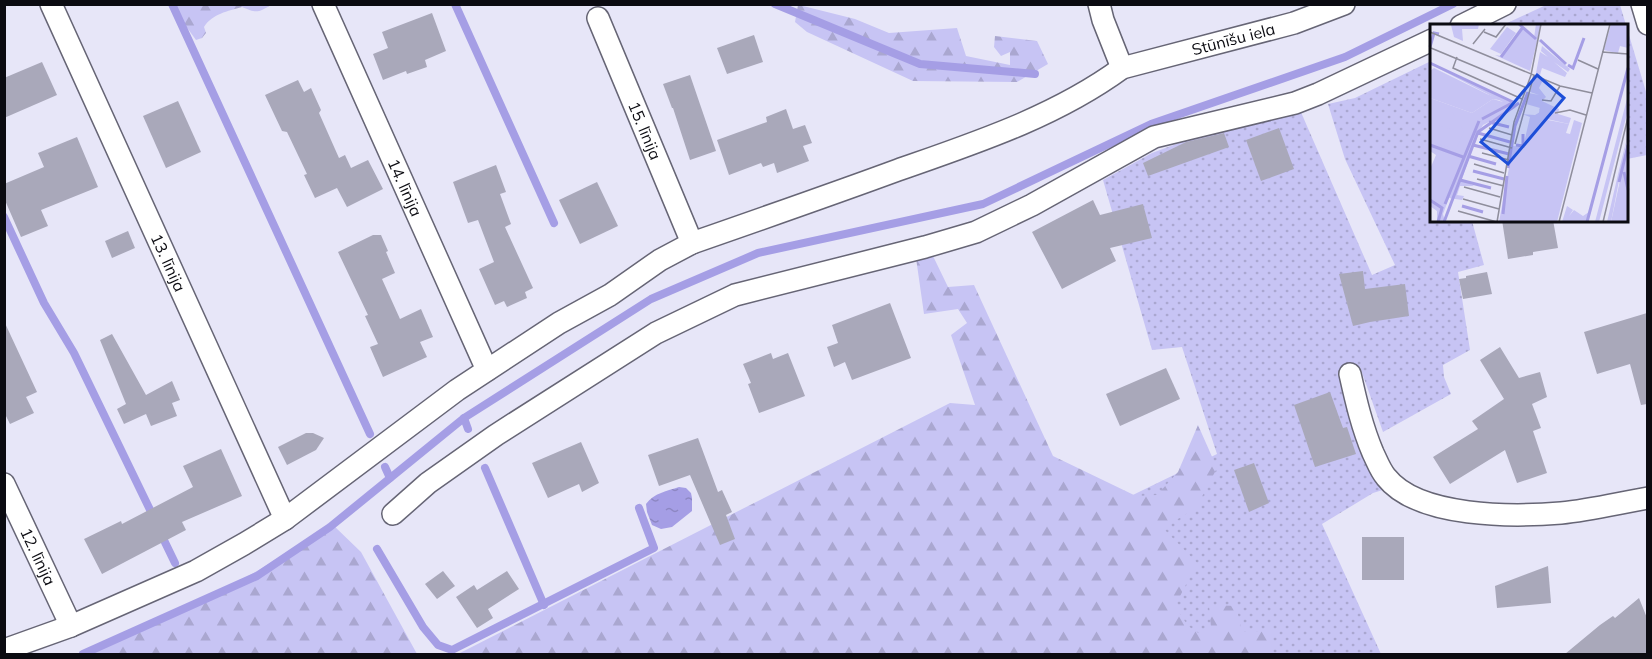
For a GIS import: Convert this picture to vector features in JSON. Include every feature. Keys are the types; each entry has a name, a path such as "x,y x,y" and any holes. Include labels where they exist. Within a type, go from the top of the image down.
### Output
{"street":[{"name":"13. līnija","path":"51,4 285,519"},
{"name":"14. līnija","path":"323,4 487,370"},
{"path":"1099,4 1122,69"},
{"name":"Stūnīšu iela","path":"4,650 71,626 196,571 285,519 457,390 559,323 610,295 660,260 692,243 981,142 1064,104 1101,84 1122,69 1294,23 1344,4"},
{"path":"1465,24 1505,4"},
{"path":"1642,4 1647,24"},
{"name":"15. līnija","path":"598,18 692,243"},
{"path":"393,514 428,483 496,435 656,333 735,295 925,247 975,232 1032,205 1155,137 1295,103 1430,40"},
{"path":"1350,374 1363,429 1378,463 1386,477 1410,496 1455,510 1500,514 1562,513 1647,498"},
{"name":"12. līnija","path":"4,484 71,626"}],"green space":[{"path":"174,5 271,5 263,10 257,11 242,7 221,14 207,23 204,27 206,33 202,38 196,40 180,18"},
{"path":"798,5 855,19 889,33 957,28 966,56 1010,65 1010,52 1001,56 994,47 995,36 1037,41 1048,64 1017,82 913,81 807,32 795,22"},
{"path":"1546,5 1620,5 1626,24 1505,24"},
{"path":"1628,32 1647,95 1647,155 1628,159"},
{"path":"1430,61 1430,222 1472,222 1484,265 1458,272 1470,350 1443,365 1444,377 1451,394 1383,432 1360,367 1341,372 1389,488 1373,493 1322,524 1381,654 1109,654 1065,528 1217,454 1182,347 1152,350 1103,180 1152,153 1187,140 1300,110 1372,275 1395,265 1345,159 1328,104 1355,98"},
{"path":"933,256 948,287 974,285 1053,456 1136,496 1157,495 1178,472 1198,425 1217,468 1196,508 1163,528 1197,563 1175,606 1188,626 1200,634 1211,627 1209,605 1236,606 1242,632 1273,631 1270,654 458,654 950,403 975,405 951,335 967,323 958,309 924,314 916,258"},
{"path":"332,524 361,552 417,654 77,654 146,628 214,595"}],"water":[{"path":"679,487 686,488 691,493 692,511 672,527 661,529 652,525 646,504 657,495"}],"building":[{"path":"432,13 446,51 425,60 427,67 407,74 406,71 383,80 373,54 388,48 382,32"},
{"path":"754,35 763,62 727,74 717,48"},
{"path":"42,62 57,95 4,118 4,78"},
{"path":"690,75 716,151 690,160 663,84"},
{"path":"298,80 304,92 311,88 321,110 319,113 339,158 345,155 351,168 368,160 383,189 347,207 337,188 315,198 304,175 307,174 287,132 282,131 265,95"},
{"path":"178,101 201,152 166,168 143,116"},
{"path":"786,109 793,129 805,125 812,143 803,146 809,161 777,173 774,163 763,167 761,163 729,175 717,140 767,122 766,117"},
{"path":"1279,128 1294,169 1261,181 1246,140"},
{"path":"1224,133 1229,147 1148,176 1143,163 1186,142"},
{"path":"77,137 98,187 41,210 48,226 21,237 4,198 4,184 44,167 38,153"},
{"path":"496,165 506,192 500,194 511,224 505,227 533,288 525,292 527,298 507,307 504,301 495,305 479,269 494,262 478,220 468,223 453,182"},
{"path":"597,182 618,226 580,244 559,200"},
{"path":"1093,200 1100,215 1143,204 1152,238 1110,248 1116,261 1062,289 1032,232"},
{"path":"1502,222 1553,222 1558,248 1508,259"},
{"path":"128,231 135,248 112,258 105,241"},
{"path":"373,235 381,235 388,251 386,252 395,273 382,279 400,319 421,309 433,337 420,342 427,357 383,377 370,347 378,344 365,316 368,315 338,252"},
{"path":"1363,271 1365,289 1405,284 1409,316 1353,326 1339,274"},
{"path":"1487,272 1492,294 1463,299 1459,279"},
{"path":"890,303 911,358 852,380 845,362 834,367 827,347 838,343 832,325"},
{"path":"1647,313 1647,404 1641,405 1630,364 1597,374 1584,332"},
{"path":"4,321 37,392 26,397 34,413 10,424 4,412"},
{"path":"112,334 146,395 172,381 180,400 172,403 177,416 151,426 146,414 124,424 117,409 126,404 100,340"},
{"path":"1500,347 1519,378 1540,372 1547,397 1532,404 1541,428 1533,431 1547,473 1517,483 1505,450 1450,484 1433,457 1478,429 1472,421 1504,399 1480,360"},
{"path":"771,353 773,359 788,353 805,396 759,413 743,364"},
{"path":"1166,368 1180,399 1120,426 1106,394"},
{"path":"1330,392 1343,428 1347,427 1356,454 1315,467 1294,405"},
{"path":"306,433 313,433 324,438 316,450 287,465 278,447"},
{"path":"698,438 718,492 722,490 732,512 726,515 735,539 720,545 690,475 659,486 648,455"},
{"path":"581,442 599,483 582,492 579,484 548,498 532,463"},
{"path":"221,449 242,496 182,522 186,530 102,574 84,539 121,521 122,524 193,487 183,466"},
{"path":"1254,463 1269,503 1249,512 1234,470"},
{"path":"1362,537 1404,537 1404,580 1362,580"},
{"path":"1548,566 1551,603 1497,608 1495,586"},
{"path":"443,571 455,586 437,599 425,584"},
{"path":"507,571 519,589 488,609 493,618 477,628 456,597 474,585 477,590"},
{"path":"1639,598 1647,618 1647,654 1565,654 1600,625 1613,616 1615,618"}],"waterway":[{"path":"172,4 370,434"},
{"path":"455,4 554,223"},
{"path":"775,4 920,64 1035,74"},
{"path":"83,654 257,576 330,527 464,418 651,299 758,253 983,204 1151,124 1345,57 1453,4"},
{"path":"4,217 44,303 74,353 154,518"},
{"path":"464,418 468,429"},
{"path":"385,467 390,478"},
{"path":"485,468 544,605"},
{"path":"377,549 423,627 438,645 452,650 654,548 639,508"},
{"path":"161,534 175,563"}]}
